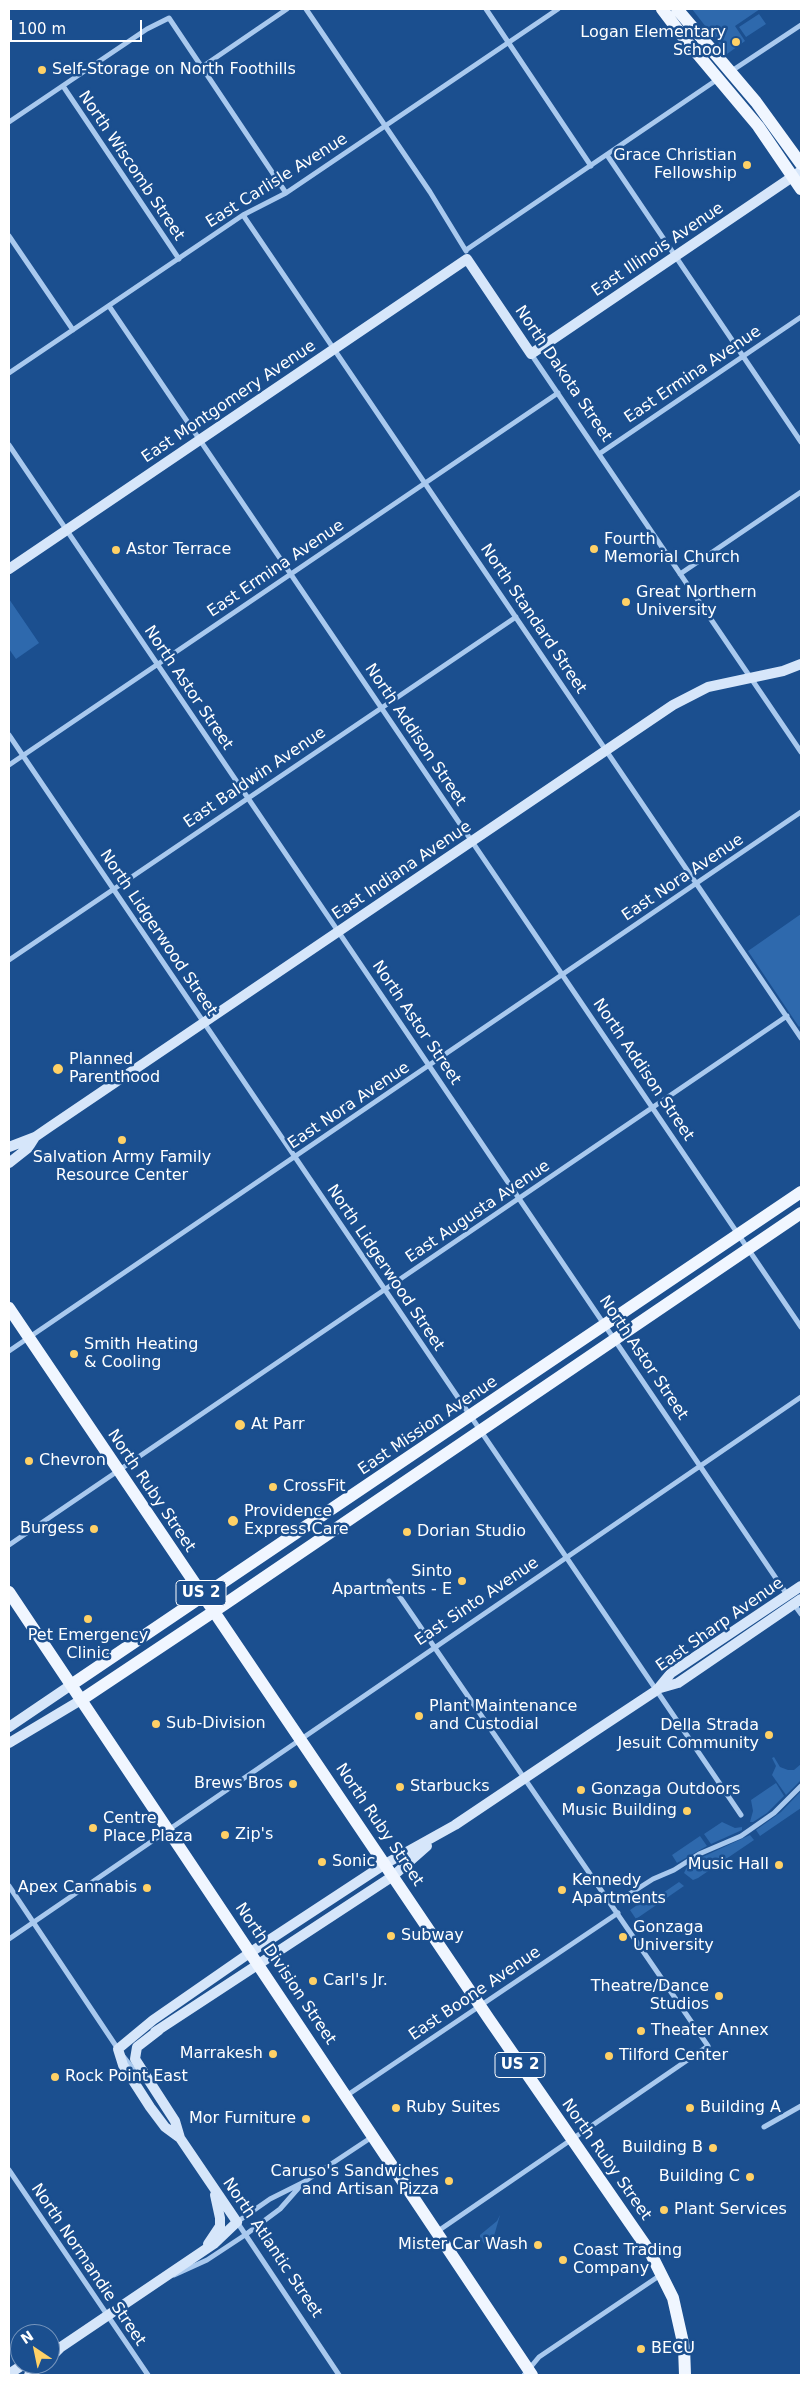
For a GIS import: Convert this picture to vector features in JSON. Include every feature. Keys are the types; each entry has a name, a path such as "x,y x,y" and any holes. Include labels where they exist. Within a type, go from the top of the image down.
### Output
{"main road":[{"path":"662,9 797,174 801,189"},
{"path":"677,9 769,118 801,164"},
{"name":"East Mission Avenue","path":"71,1685 471,1417 801,1192"},
{"name":"East Mission Avenue","path":"81,1700 615,1341 801,1213"},
{"name":"North Ruby Street","path":"9,1308 479,2006 640,2238 662,2274 673,2298 680,2324 685,2375"},
{"name":"North Division Street","path":"9,1592 251,1952 528,2373"}],"street":[{"path":"202,67 287,9"},
{"name":"North Dakota Street","path":"306,9 385,126 531,354 801,752"},
{"path":"486,9 591,166"},
{"name":"East Carlisle Avenue","path":"9,374 243,215 286,193 558,9"},
{"path":"9,122 147,29 169,18 286,193"},
{"name":"East Montgomery Avenue","path":"9,569 333,350 591,166 801,24"},
{"name":"North Wiscomb Street","path":"63,86 179,259"},
{"path":"607,155 801,442"},
{"name":"East Illinois Avenue","path":"531,354 797,174"},
{"name":"North Standard Street","path":"243,215 801,1038"},
{"path":"9,236 73,330"},
{"name":"North Addison Street","path":"109,306 801,1327"},
{"name":"East Ermina Avenue","path":"599,454 801,317"},
{"name":"East Ermina Avenue","path":"9,765 558,393"},
{"name":"North Astor Street","path":"9,445 615,1341 794,1599 801,1614"},
{"path":"680,574 801,492"},
{"name":"East Baldwin Avenue","path":"9,960 516,617"},
{"name":"East Indiana Avenue","path":"9,1147 35,1137 673,706 708,687 783,671 801,664"},
{"name":"North Lidgerwood Street","path":"9,735 741,1814"},
{"name":"East Nora Avenue","path":"9,1351 801,812"},
{"name":"East Augusta Avenue","path":"9,1545 787,1016"},
{"name":"East Indiana Avenue","path":"9,1163 28,1148 35,1137"},
{"name":"East Sinto Avenue","path":"9,1939 169,1831 192,1812 566,1556 801,1397"},
{"path":"389,1581 708,2046 437,2232"},
{"name":"East Sharp Avenue","path":"118,2048 153,2020 251,1952 385,1864 435,1838 656,1690 671,1673 794,1599 801,1586"},
{"path":"9,1727 71,1685"},
{"path":"9,1743 81,1700"},
{"path":"620,1900 653,1879 674,1870 699,1854 741,1836 774,1812 801,1786"},
{"name":"East Sharp Avenue","path":"118,2048 159,2030 259,1965 393,1876 435,1838"},
{"name":"North Atlantic Street","path":"9,1886 118,2048 134,2070 149,2082 175,2121 180,2138 339,2375"},
{"name":"East Boone Avenue","path":"346,2096 618,1913"},
{"path":"149,2082 138,2065 135,2052 137,2047 159,2030"},
{"name":"North Atlantic Street","path":"118,2048 123,2065 150,2107 165,2127 180,2138"},
{"path":"764,2127 801,2106"},
{"path":"61,2347 201,2252 225,2235 237,2222 270,2199 304,2182 373,2136"},
{"name":"North Normandie Street","path":"9,2170 148,2375"},
{"path":"156,2282 192,2268 245,2235 280,2209 304,2182"},
{"path":"201,2252 220,2226 220,2218 212,2185"},
{"path":"528,2373 539,2357 662,2274"}],"shaded area":[{"path":"692,9 760,9 735,26 745,41 727,54"},
{"path":"759,14 766,24 746,37 739,27"},
{"path":"9,599 39,643 16,659 9,649"},
{"path":"801,914 801,1025 799,1027 748,951"},
{"path":"774,1757 780,1767 788,1770 794,1770 801,1764 801,1780 786,1795 772,1775 776,1766 772,1758"},
{"path":"776,1783 784,1796 767,1813 750,1822 753,1811 751,1800"},
{"path":"801,1791 801,1808 760,1836 756,1830 781,1812"},
{"path":"722,1822 735,1828 742,1827 742,1830 711,1844 704,1834"},
{"path":"750,1835 754,1840 698,1878 693,1880 684,1873 688,1865 698,1859"},
{"path":"700,1836 707,1846 677,1863 672,1855"},
{"path":"679,1882 684,1886 636,1919 630,1910 643,1901 657,1897"},
{"path":"500,2215 492,2243 489,2246 485,2245 480,2235 497,2221"}],"place":[{"name":"Logan Elementary School","path":"736,42"},
{"name":"Self-Storage on North Foothills","path":"42,70"},
{"name":"Grace Christian Fellowship","path":"747,165"},
{"name":"Fourth Memorial Church","path":"594,549"},
{"name":"Astor Terrace","path":"116,550"},
{"name":"Great Northern University","path":"626,602"},
{"name":"Planned Parenthood","path":"58,1069"},
{"name":"Salvation Army Family Resource Center","path":"122,1140"},
{"name":"Smith Heating & Cooling","path":"74,1354"},
{"name":"At Parr","path":"240,1425"},
{"name":"Chevron","path":"29,1461"},
{"name":"CrossFit","path":"273,1487"},
{"name":"Providence Express Care","path":"233,1521"},
{"name":"Burgess","path":"94,1529"},
{"name":"Dorian Studio","path":"407,1532"},
{"name":"Sinto Apartments - E","path":"462,1581"},
{"name":"Pet Emergency Clinic","path":"88,1619"},
{"name":"Plant Maintenance and Custodial","path":"419,1716"},
{"name":"Sub-Division","path":"156,1724"},
{"name":"Della Strada Jesuit Community","path":"769,1735"},
{"name":"Brews Bros","path":"293,1784"},
{"name":"Starbucks","path":"400,1787"},
{"name":"Gonzaga Outdoors","path":"581,1790"},
{"name":"Music Building","path":"687,1811"},
{"name":"Centre Place Plaza","path":"93,1828"},
{"name":"Zip's","path":"225,1835"},
{"name":"Sonic","path":"322,1862"},
{"name":"Music Hall","path":"779,1865"},
{"name":"Apex Cannabis","path":"147,1888"},
{"name":"Kennedy Apartments","path":"562,1890"},
{"name":"Subway","path":"391,1936"},
{"name":"Gonzaga University","path":"623,1937"},
{"name":"Carl's Jr.","path":"313,1981"},
{"name":"Theatre/Dance Studios","path":"719,1996"},
{"name":"Theater Annex","path":"641,2031"},
{"name":"Marrakesh","path":"273,2054"},
{"name":"Tilford Center","path":"609,2056"},
{"name":"Rock Point East","path":"55,2077"},
{"name":"Ruby Suites","path":"396,2108"},
{"name":"Building A","path":"690,2108"},
{"name":"Mor Furniture","path":"306,2119"},
{"name":"Building B","path":"713,2148"},
{"name":"Building C","path":"750,2177"},
{"name":"Caruso's Sandwiches and Artisan Pizza","path":"449,2181"},
{"name":"Plant Services","path":"664,2210"},
{"name":"Mister Car Wash","path":"538,2245"},
{"name":"Coast Trading Company","path":"563,2260"},
{"name":"BECU","path":"641,2349"}]}
